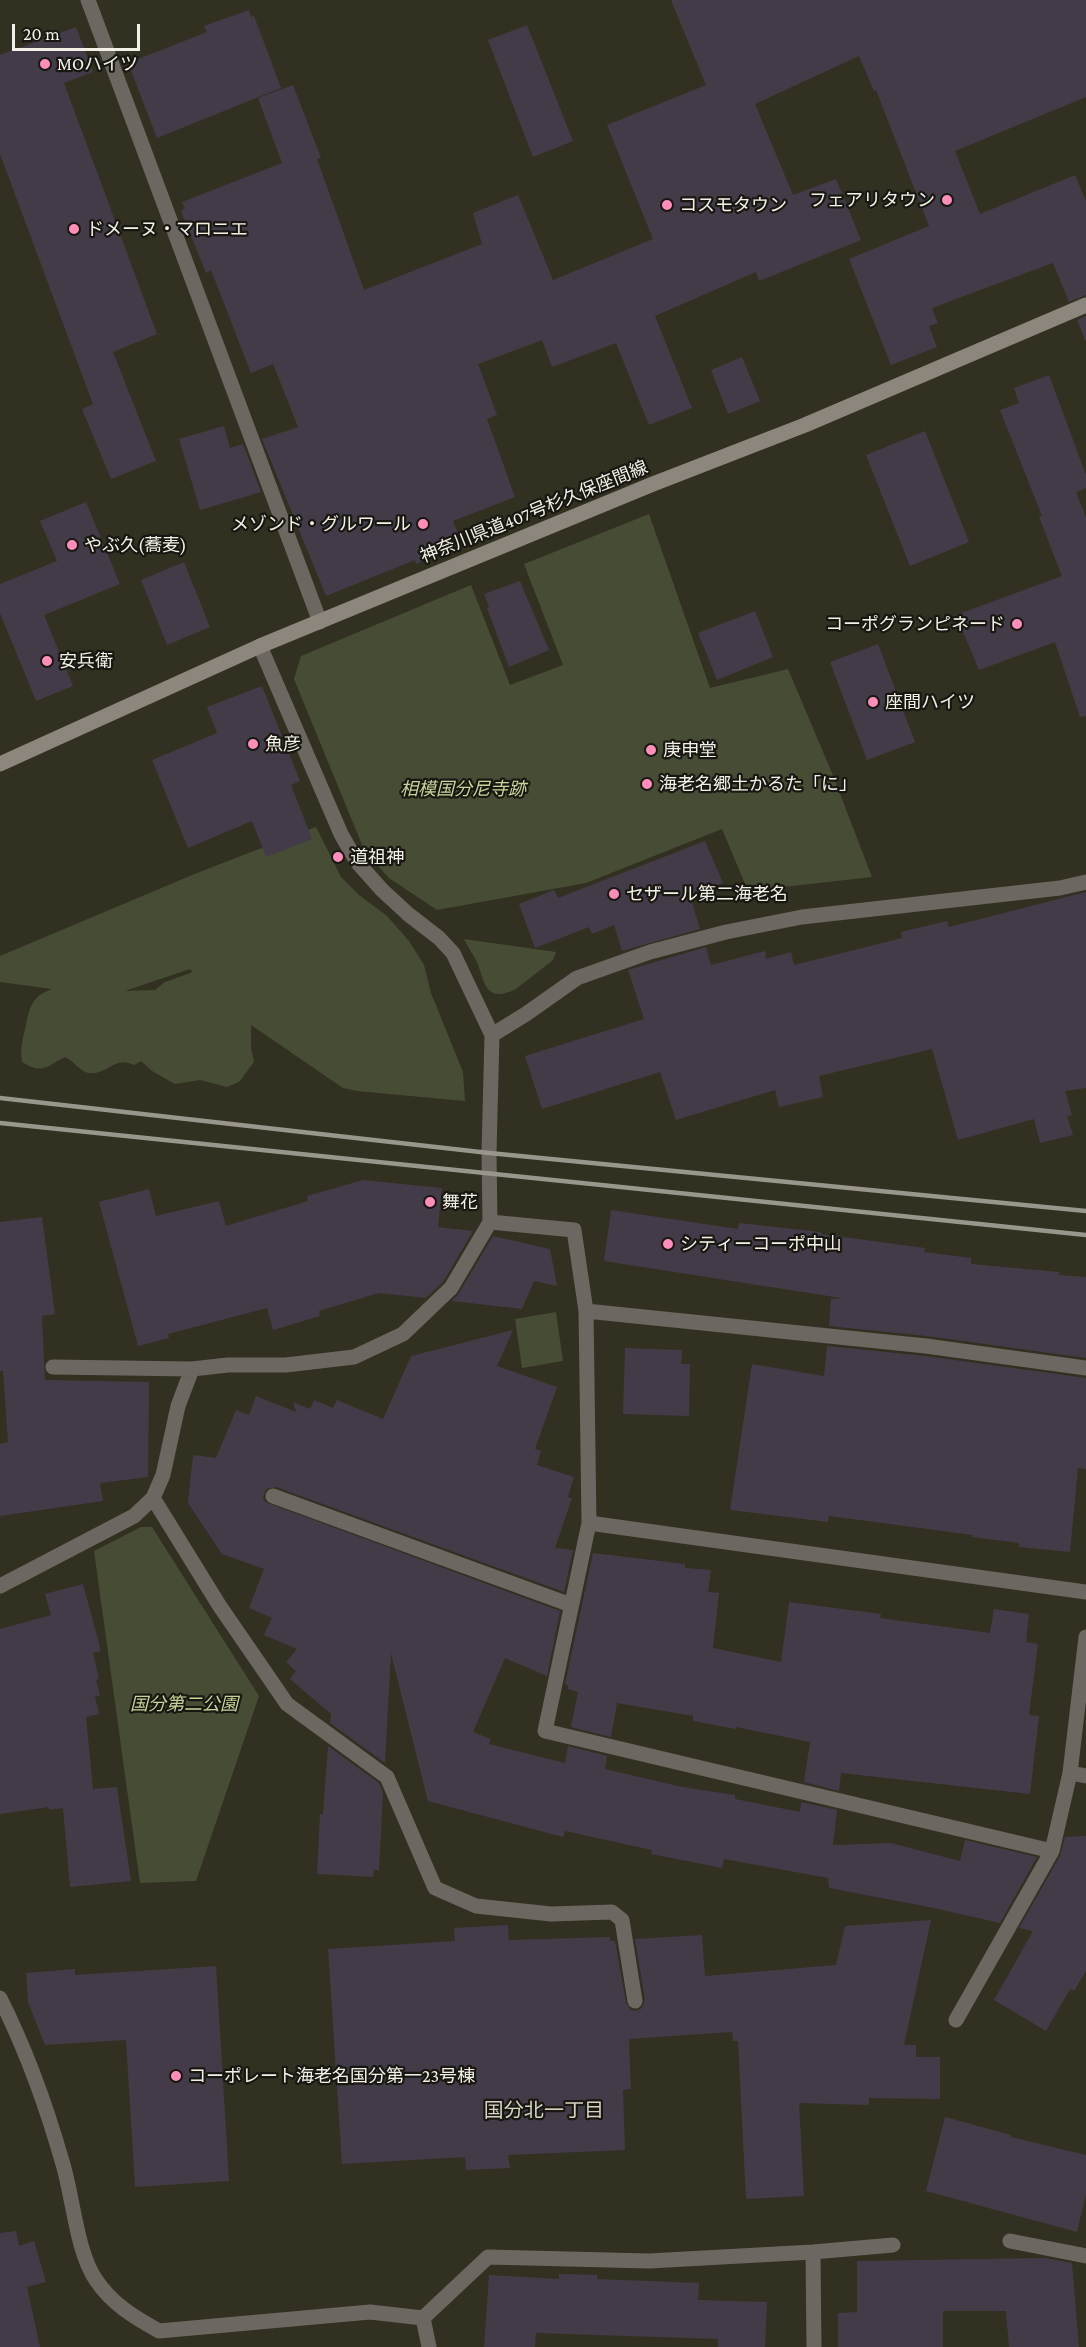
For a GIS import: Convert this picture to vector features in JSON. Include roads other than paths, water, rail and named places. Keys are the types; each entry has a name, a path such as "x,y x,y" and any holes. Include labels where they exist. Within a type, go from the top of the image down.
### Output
{"main road":[{"name":"神奈川県道407号杉久保座間線","path":"0,764 260,646 653,484 805,425 1086,305"}],"street":[{"path":"88,0 320,622"},
{"path":"53,1367 145,1370 228,1365 286,1365 354,1357 403,1334 451,1288 490,1222 492,1035 453,953 439,938 382,890 357,862 341,834 260,646"},
{"path":"492,1035 577,978 650,952 726,932 802,917 1048,890 1086,882"},
{"path":"490,1222 574,1230 586,1311 589,1523 545,1731 1052,1851"},
{"path":"586,1311 926,1346 1086,1368"},
{"path":"0,1586 134,1516 153,1498 162,1475 178,1406 192,1368"},
{"path":"273,1496 571,1605"},
{"path":"153,1498 219,1605 287,1704 387,1777 435,1888 476,1906 551,1914 612,1912 622,1920 635,2001"},
{"path":"589,1523 1086,1592"},
{"path":"956,2020 1052,1851 1070,1773 1086,1637"},
{"path":"1070,1773 1086,1776"},
{"path":"0,1998 23,2045 63,2162 82,2247 94,2278 129,2314 159,2331 370,2312 423,2318 488,2257 649,2261 893,2245"},
{"path":"1010,2241 1086,2256"},
{"path":"813,2252 814,2347"},
{"path":"423,2318 429,2347"}],"railway":[{"path":"0,1098 489,1153 1086,1211"},
{"path":"0,1123 1086,1235"}],"place":[{"name":"MOハイツ","path":"45,64"},
{"name":"フェアリタウン","path":"947,200"},
{"name":"コスモタウン","path":"667,205"},
{"name":"ドメーヌ・マロニエ","path":"74,229"},
{"name":"メゾンド・グルワール","path":"423,524"},
{"name":"やぶ久(蕎麦)","path":"72,545"},
{"name":"コーポグランピネード","path":"1017,624"},
{"name":"安兵衛","path":"47,661"},
{"name":"座間ハイツ","path":"873,702"},
{"name":"魚彦","path":"253,744"},
{"name":"庚申堂","path":"651,750"},
{"name":"海老名郷土かるた「に」","path":"647,784"},
{"name":"道祖神","path":"338,857"},
{"name":"セザール第二海老名","path":"614,894"},
{"name":"舞花","path":"430,1202"},
{"name":"シティーコーポ中山","path":"668,1244"},
{"name":"コーポレート海老名国分第一23号棟","path":"176,2076"}],"district":[{"name":"国分北一丁目","path":"544,2111"}],"park label":[{"name":"相模国分尼寺跡","path":"463,789"},
{"name":"国分第二公園","path":"184,1704"}]}
